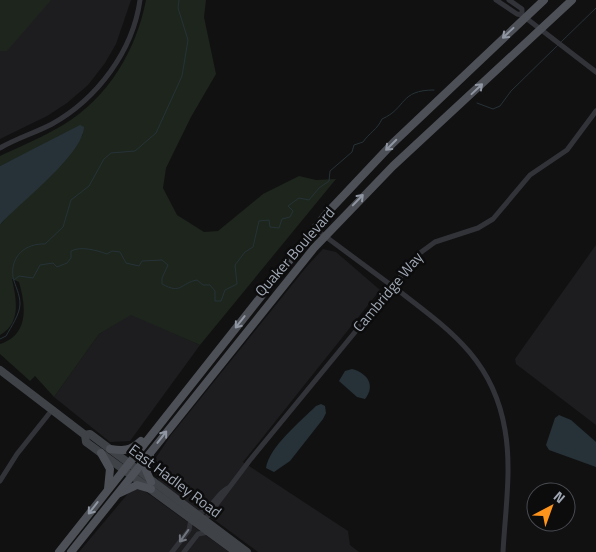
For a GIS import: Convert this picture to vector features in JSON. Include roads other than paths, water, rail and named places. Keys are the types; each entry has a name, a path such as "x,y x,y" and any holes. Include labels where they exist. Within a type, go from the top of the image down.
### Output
{"main road":[{"name":"Quaker Boulevard","path":"59,552 314,228 393,143 524,16 544,0"},
{"name":"Quaker Boulevard","path":"71,552 280,288 325,236 393,166 572,0"},
{"path":"110,449 131,450 156,428"},
{"path":"116,495 137,486 151,486 146,470 151,451"},
{"path":"101,453 110,469 108,489"}],"street":[{"path":"0,148 53,124 100,85 130,38 140,0"},
{"path":"496,0 517,14 524,16 596,72"},
{"path":"509,0 522,9 524,16"},
{"name":"Cambridge Way","path":"203,523 228,488 391,286 420,253 430,245 478,228 493,218 530,175 567,150 596,111"},
{"path":"314,228 462,342 481,366 494,392 505,430 507,449 503,552"},
{"name":"East Hadley Road","path":"0,370 85,435 90,434 110,449 126,466 151,486 247,552"},
{"path":"0,481 17,454 52,410"},
{"name":"East Hadley Road","path":"85,435 86,442 101,453 126,466"},
{"name":"Cambridge Way","path":"172,552 189,530 193,516 206,511 223,491 228,488"},
{"name":"East Hadley Road","path":"203,523 209,532 236,552"},
{"path":"184,552 198,534 209,532"}],"waterway":[{"path":"0,339 6,336 20,308 13,277 14,263 17,257 26,248 45,244 63,227 71,200 89,186 104,159 111,153 135,151 156,133 182,76 188,40 178,8 179,0"},
{"path":"561,42 596,8"},
{"path":"477,103 493,109 500,106 511,91 558,45"},
{"path":"14,280 19,276 33,278 40,265 53,263 57,267 67,263 71,258 71,251 89,249 107,254 112,251 120,252 126,263 139,266 142,261 162,260 168,265 162,278 162,284 177,288 197,280 203,285 210,285 215,291 215,301 221,301 225,290 237,284 235,265 245,252 253,247 259,221 269,220 270,227 279,228 282,219 290,217 293,211 288,206 299,198 309,200 319,188 329,181 330,171 352,152 354,145 363,142 382,119 396,110 409,96 423,91 434,90"}]}
